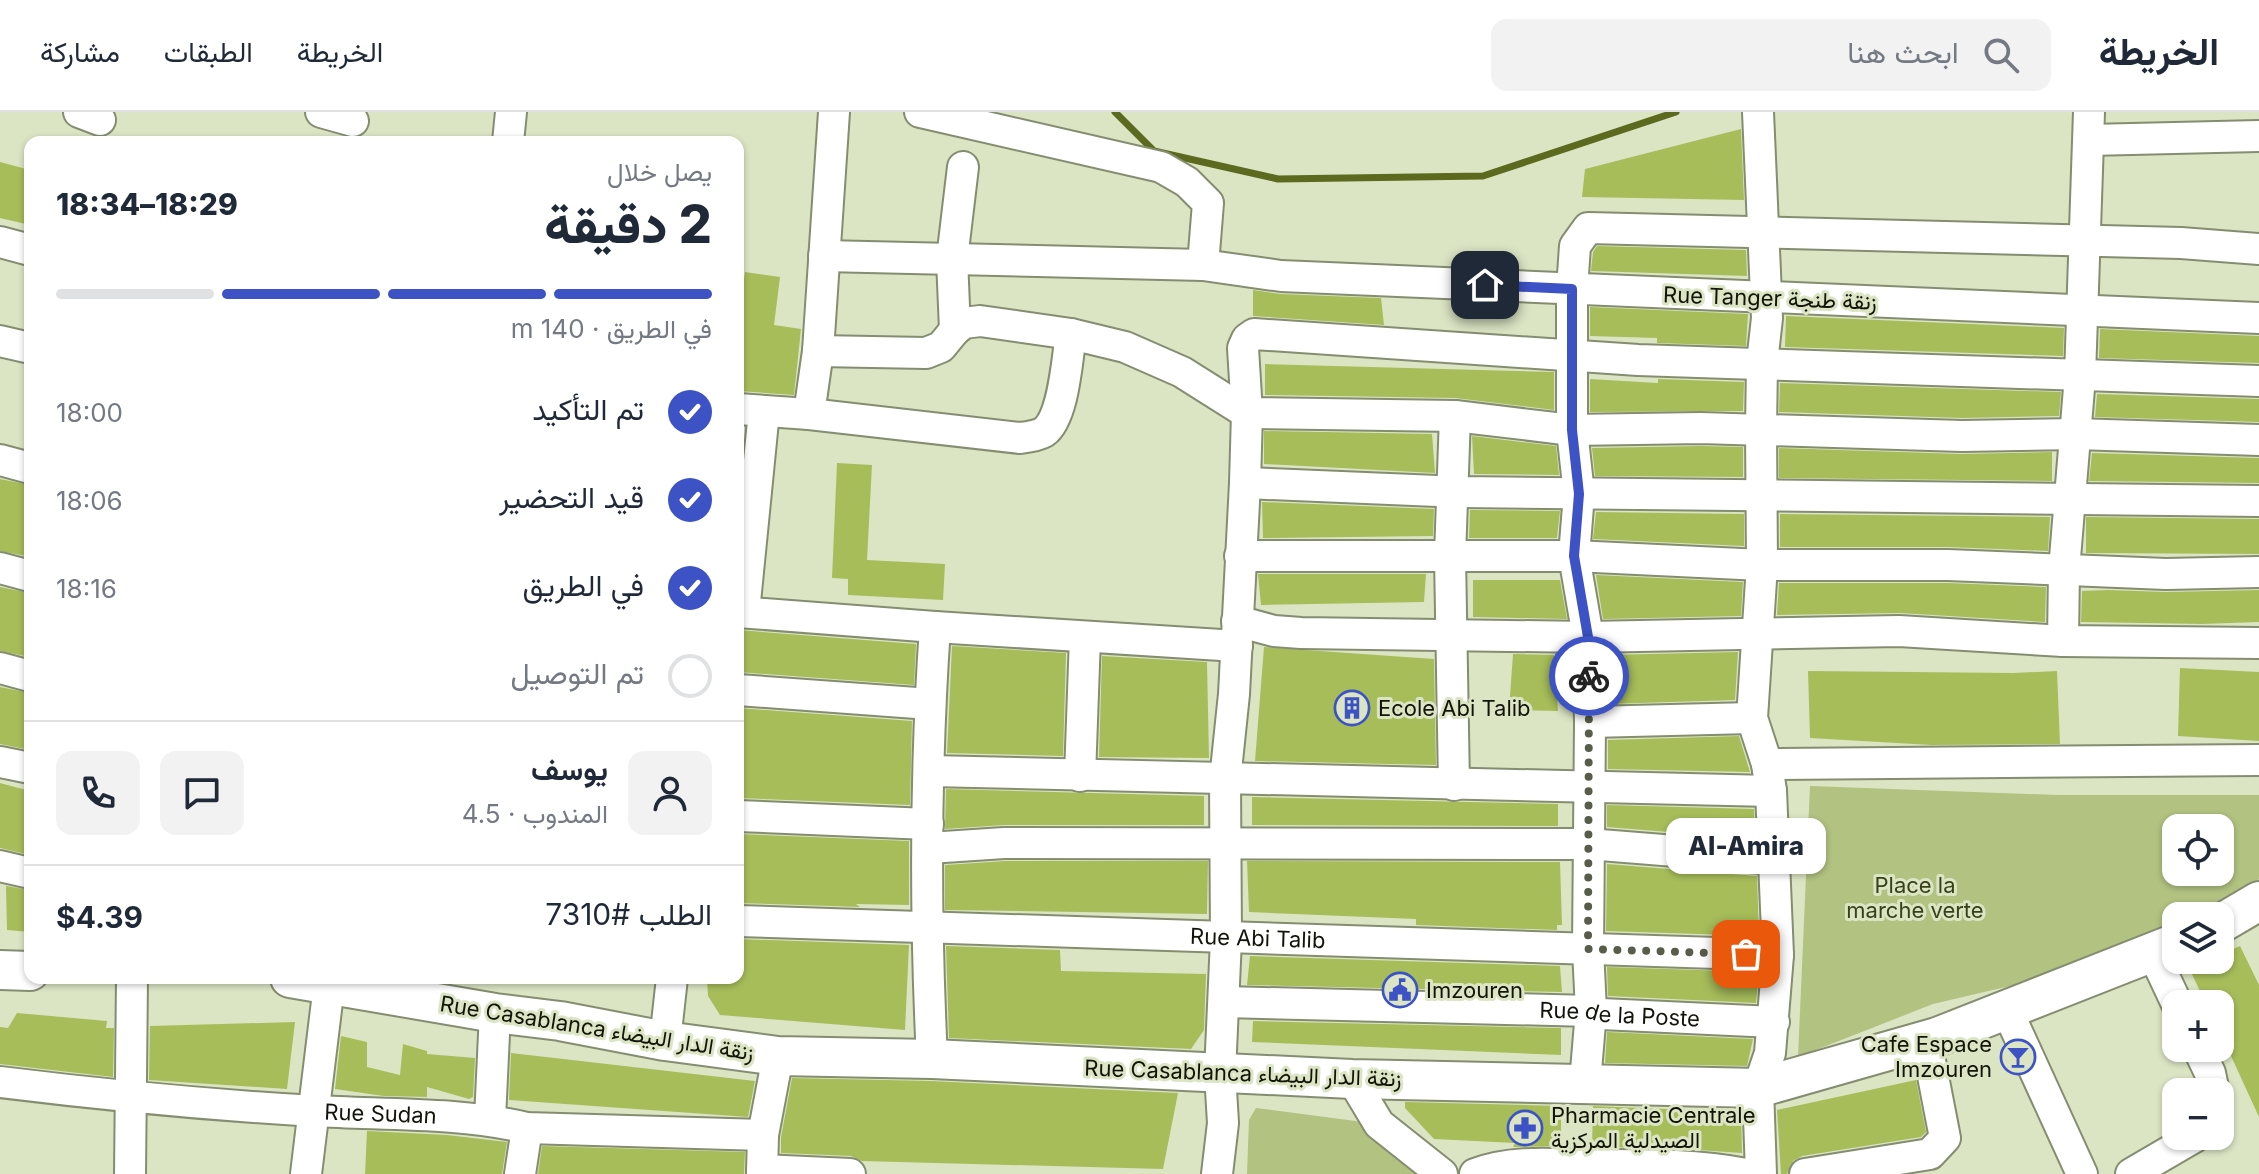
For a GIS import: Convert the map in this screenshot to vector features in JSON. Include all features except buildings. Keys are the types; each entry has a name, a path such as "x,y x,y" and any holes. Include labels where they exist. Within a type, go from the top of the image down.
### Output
{"main road":[{"path":"2234,916 2259,901"},
{"name":"Rue Casablanca زنقة الدار البيضاء","path":"323,984 560,1021 665,1041 778,1056 932,1059 1352,1079 1758,1088 1926,1040 2162,949"},
{"path":"0,970 24,971"}],"street":[{"path":"321,112 352,125"},
{"path":"509,136 511,112"},
{"path":"809,414 818,351 834,112"},
{"path":"920,112 1161,167 1187,182 1208,203 1203,265"},
{"path":"1758,114 1766,298 1761,429 1762,565 1752,718 1769,778 1778,955 1770,1053 1758,1088 1761,1174"},
{"path":"2063,641 2064,570 2080,376 2089,126 2259,136"},
{"path":"955,330 952,259 963,167"},
{"path":"1585,1083 1591,1011 1588,949 1590,722 1588,637 1574,556 1579,494 1572,430 1572,289 1575,246 1588,228 2181,243 2259,249"},
{"path":"0,242 24,248"},
{"name":"Rue Tanger زنقة طنجة","path":"824,256 1203,265 1281,276 2259,318"},
{"path":"818,351 926,353 941,347 964,323 980,321 1071,334 1125,347 1168,365 1247,413 1455,416 1572,430 1761,429 1962,436 2076,434 2259,440"},
{"path":"744,551 751,410 1020,438 1041,434 1057,413 1071,334"},
{"path":"1217,1174 1223,1123 1220,1073 1226,939 1225,780 1245,483 1247,413 1243,348 1247,339 1254,334 1573,356 2259,381"},
{"path":"0,341 24,347"},
{"path":"1454,785 1450,556 1455,416"},
{"path":"0,460 24,466"},
{"path":"1245,483 1579,494 2259,501"},
{"path":"1240,556 1574,556 1762,565 1948,565 2166,574 2259,572"},
{"path":"0,568 24,574"},
{"path":"744,612 1085,637 1274,631 1588,637 1899,631 2063,641 2259,643"},
{"path":"932,1059 926,928 930,704 935,627"},
{"path":"1080,776 1085,637"},
{"path":"0,668 24,674"},
{"path":"744,690 930,704"},
{"path":"1590,722 1752,718"},
{"path":"930,771 1589,788 1769,778 2259,760"},
{"path":"0,762 24,767"},
{"path":"744,817 1004,843 1588,844 1775,859"},
{"path":"0,866 24,872"},
{"name":"Rue Abi Talib","path":"744,921 1778,955"},
{"path":"130,1174 132,984"},
{"path":"665,1041 671,984"},
{"path":"306,1174 329,985"},
{"name":"Rue de la Poste","path":"1224,1002 1591,1011 1774,1022"},
{"path":"2007,1010 2082,1174"},
{"path":"490,1119 495,1013"},
{"path":"1805,1174 1930,1154 1942,1144 1945,1138 1926,1040"},
{"path":"778,1056 763,1135 762,1172 850,1174"},
{"path":"1352,1079 1379,1124 1442,1174"},
{"name":"Rue Sudan","path":"0,1082 129,1098 490,1119 527,1128 763,1135"},
{"path":"520,1174 527,1128"},
{"path":"2131,1174 2172,1150"},
{"path":"1475,1174 1495,1166 1528,1164 1681,1165 1746,1174"}],"green space":[{"name":"Place la marche verte","path":"1810,786 2058,795 2259,795 2259,879 2227,902 2162,902 2162,933 2031,981 1933,1004 1798,1057"},
{"path":"1256,1108 1363,1122 1428,1174 1247,1174 1249,1120"}],"waterway":[{"path":"1115,112 1154,151 1278,179 1483,176 1676,112"}],"way so far":[{"path":"1589,676 1588,949 1746,954"}],"place":[{"name":"Ecole Abi Talib","path":"1352,708"},
{"name":"Al-Amira","path":"1746,954"},
{"name":"Imzouren","path":"1400,990"},
{"name":"Cafe Espace Imzouren","path":"2018,1057"},
{"name":"Pharmacie Centrale الصيدلية المركزية","path":"1525,1128"}],"route":[{"path":"1485,285 1572,289 1572,430 1579,494 1574,556 1588,637 1589,676"}]}
